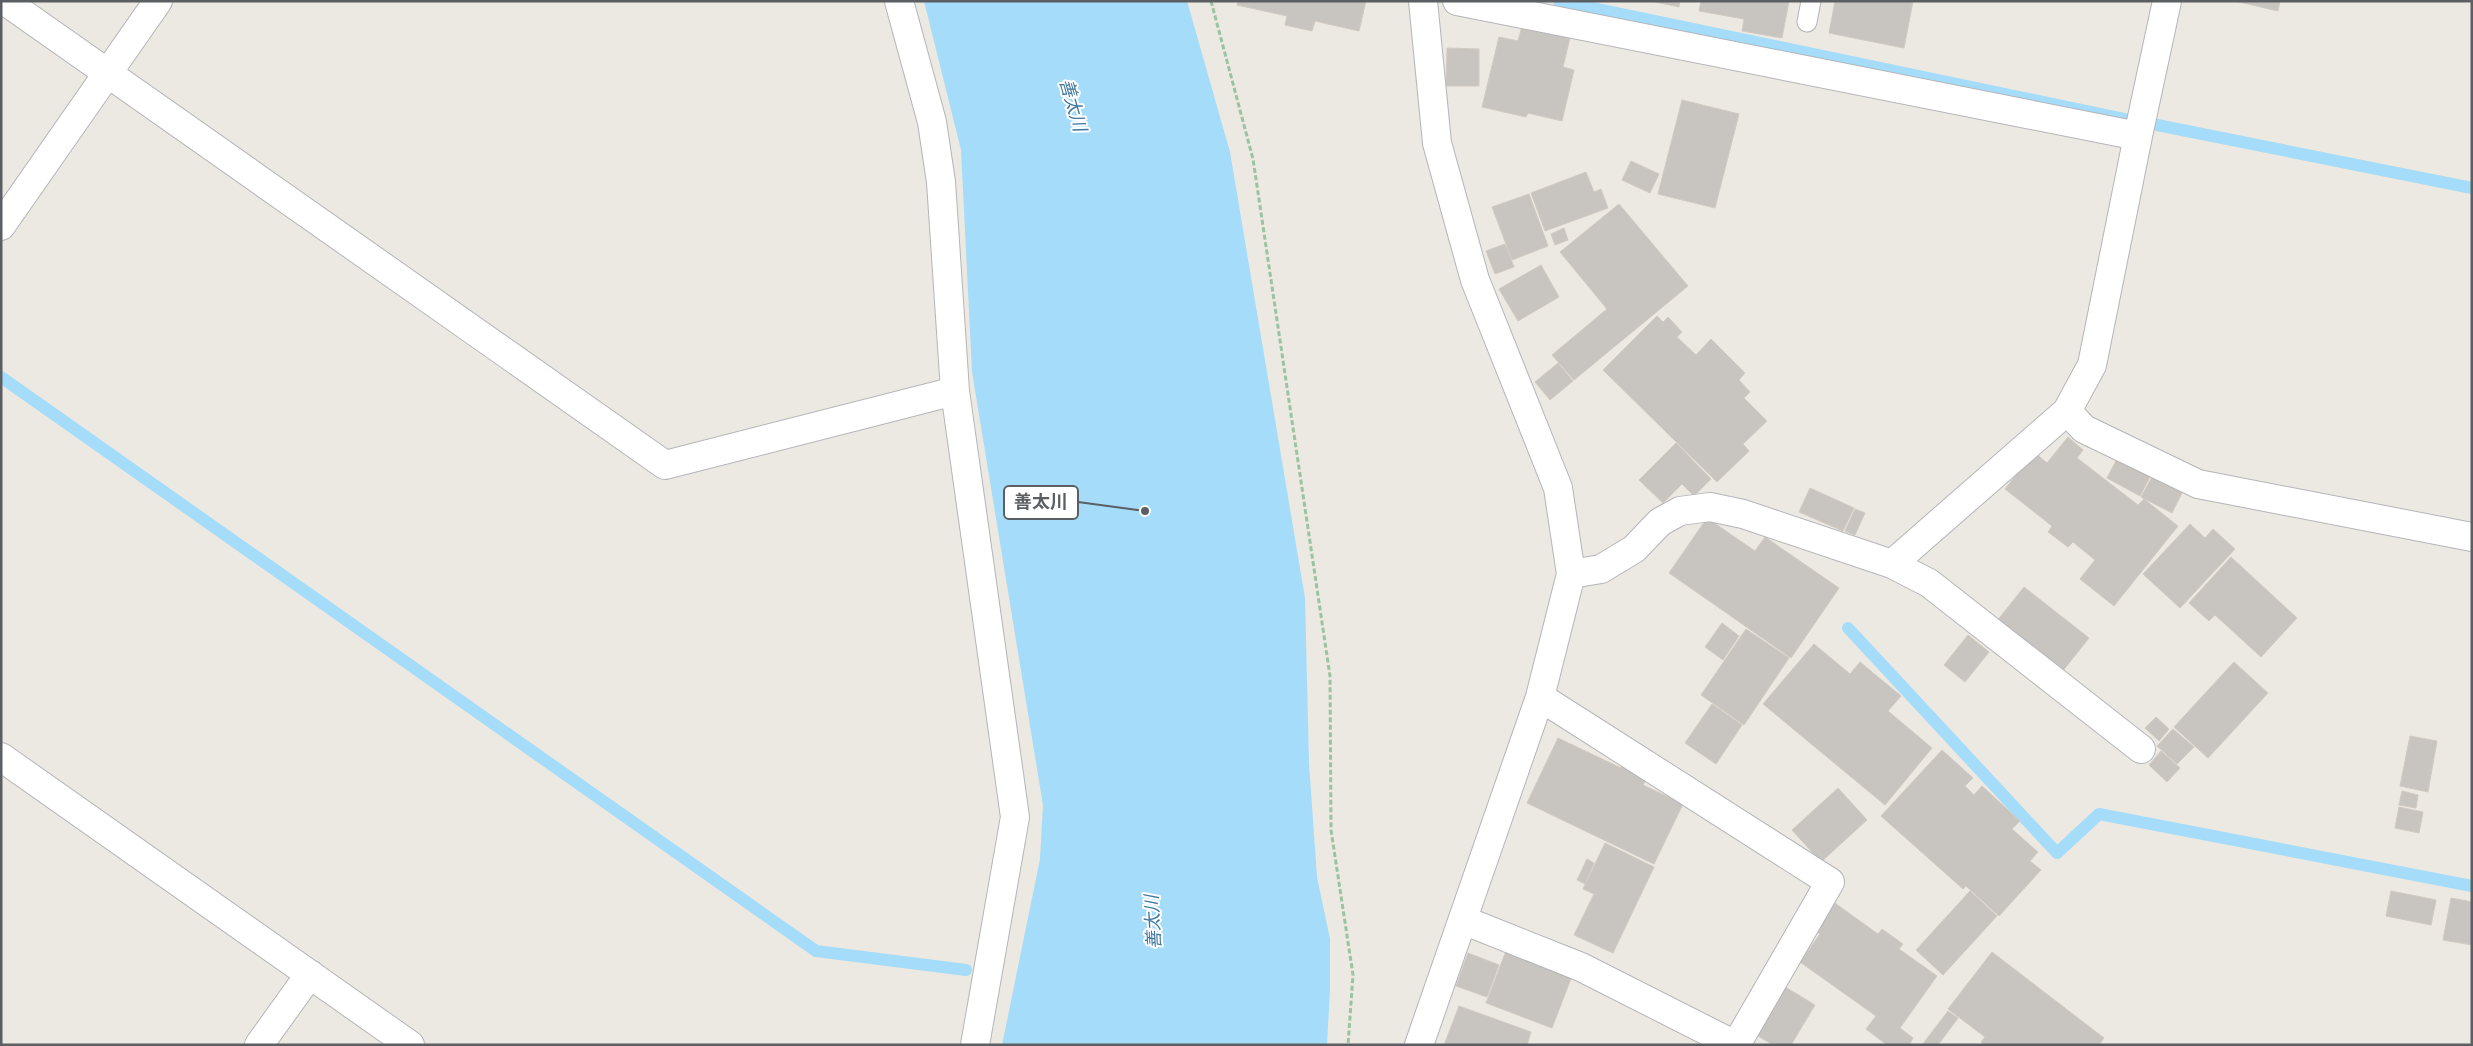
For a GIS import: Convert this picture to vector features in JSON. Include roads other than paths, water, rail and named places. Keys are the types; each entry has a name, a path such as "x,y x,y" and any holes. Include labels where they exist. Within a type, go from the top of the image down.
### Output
{"street":[{"path":"5,1 664,465 955,391"},
{"path":"1,226 158,1"},
{"path":"899,1 932,122 941,182 955,391 1015,817 975,1045"},
{"path":"1419,1045 1540,697 1571,574 1558,488 1475,280 1437,143 1423,1"},
{"path":"1457,1 2138,136"},
{"path":"1892,564 2067,411 2092,365 2167,1"},
{"path":"2067,411 2084,429 2198,484 2472,537"},
{"path":"1571,574 1601,569 1634,549 1660,522 1680,511 1710,507 1743,514 1892,564 1929,584 2141,749"},
{"path":"1463,920 1581,967 1736,1045 1830,882 1540,697"},
{"path":"1,757 410,1045"},
{"path":"259,1045 310,974"}],"lane":[{"path":"1807,22 1811,1"}],"water":[{"path":"924,1 1187,1 1230,152 1305,598 1309,763 1317,877 1330,939 1327,1045 1002,1045 1040,859 1043,805 972,372 961,150"}],"waterway":[{"path":"1559,1 2125,119"},
{"path":"2157,125 2472,188"},
{"path":"1,377 816,951 966,970"},
{"path":"1848,628 2057,853 2099,814 2472,886"}],"place":[{"name":"善太川","path":"1145,511"}]}
